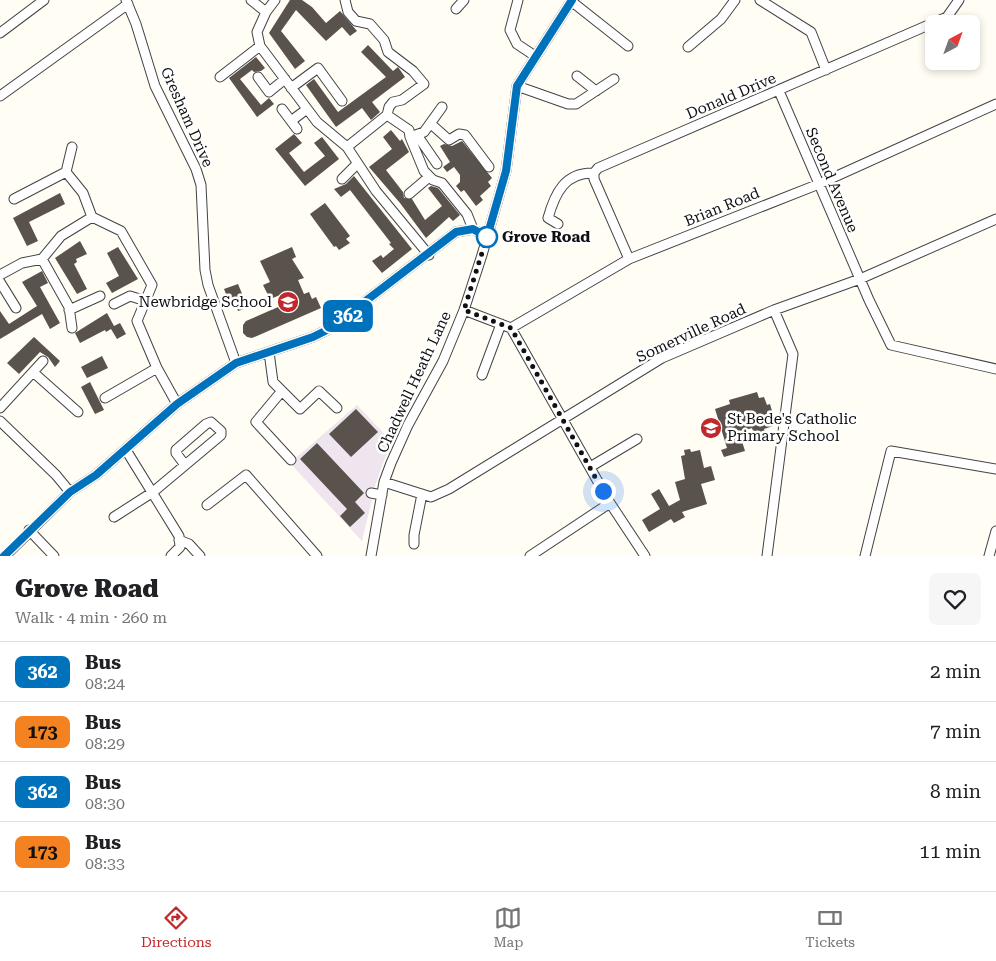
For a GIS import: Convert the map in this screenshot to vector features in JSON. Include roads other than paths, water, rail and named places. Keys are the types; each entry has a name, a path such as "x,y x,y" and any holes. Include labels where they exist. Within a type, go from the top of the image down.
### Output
{"street":[{"path":"0,33 44,0"},
{"path":"251,0 266,12"},
{"path":"275,0 266,12 257,32 260,46 317,122 346,147 356,165 429,255"},
{"path":"345,0 348,12 356,21 370,24 384,40 388,52 414,71 424,84 402,100 393,102 386,115 346,147"},
{"path":"518,0 510,23 512,36 517,44 535,56"},
{"path":"572,0 628,46"},
{"name":"Chadwell Heath Lane","path":"371,556 384,482 397,448 443,361 464,310 487,237 506,171 517,86 572,0"},
{"path":"688,47 721,19 735,0"},
{"path":"760,0 811,32 826,70"},
{"name":"Donald Drive","path":"558,224 548,218 553,198 566,182 582,173 594,173 598,168 947,17 959,0"},
{"path":"0,96 127,2"},
{"name":"Gresham Drive","path":"127,2 136,24 155,86 196,169 201,185 207,279 236,363"},
{"path":"220,77 260,46"},
{"path":"292,88 318,68 342,101"},
{"path":"577,76 596,91"},
{"path":"258,77 269,92 285,79"},
{"path":"517,86 568,104 576,104 614,79"},
{"name":"Second Avenue","path":"779,91 886,338 891,345 995,367"},
{"name":"Brian Road","path":"511,328 629,259 819,184 996,104"},
{"path":"414,136 430,124 442,107"},
{"path":"282,109 297,129"},
{"path":"291,121 307,109"},
{"path":"386,115 406,126 437,164"},
{"path":"430,124 449,140 459,134 464,135 489,167"},
{"path":"414,136 424,171 429,177 442,183 467,214 473,229 487,237"},
{"path":"14,199 66,172 72,147"},
{"path":"342,179 356,165"},
{"path":"66,172 83,193 92,217 121,231 152,285 137,321 157,368 177,404"},
{"path":"594,173 594,179 629,259"},
{"path":"410,194 429,177"},
{"path":"0,275 22,263 42,259 61,236 92,217"},
{"name":"Somerville Road","path":"384,482 431,497 449,489 662,358 774,310 860,279 996,219"},
{"path":"4,556 70,492 96,475 177,404 236,363 329,329 369,295 429,255 456,232 473,229"},
{"path":"42,259 69,310 72,328"},
{"path":"207,279 216,282"},
{"path":"0,282 16,308"},
{"path":"69,310 100,296"},
{"path":"114,304 130,296 146,301"},
{"path":"464,310 511,328 610,503 643,555"},
{"path":"767,556 793,354 774,310"},
{"path":"482,375 501,324"},
{"path":"269,352 273,382 300,409 319,391 337,408"},
{"path":"0,408 43,361"},
{"path":"105,398 157,368"},
{"path":"33,372 78,412"},
{"path":"282,392 256,422 291,460"},
{"path":"0,421 56,475 70,492"},
{"path":"114,517 153,492 221,435 216,425 211,422 206,424 176,450 176,453 186,464"},
{"path":"590,467 637,439"},
{"path":"126,450 179,536 180,547 171,556"},
{"path":"865,556 891,451 996,469"},
{"path":"207,505 246,476 317,556"},
{"path":"371,493 382,495"},
{"path":"414,544 422,494"},
{"path":"530,556 610,503"},
{"path":"29,530 54,556"},
{"path":"989,556 996,531"},
{"path":"179,540 189,544 200,556"}],"place":[{"name":"Grove Road","path":"487,237"},
{"name":"Newbridge School","path":"288,302"},
{"name":"St Bede's Catholic Primary School","path":"711,428"}]}
